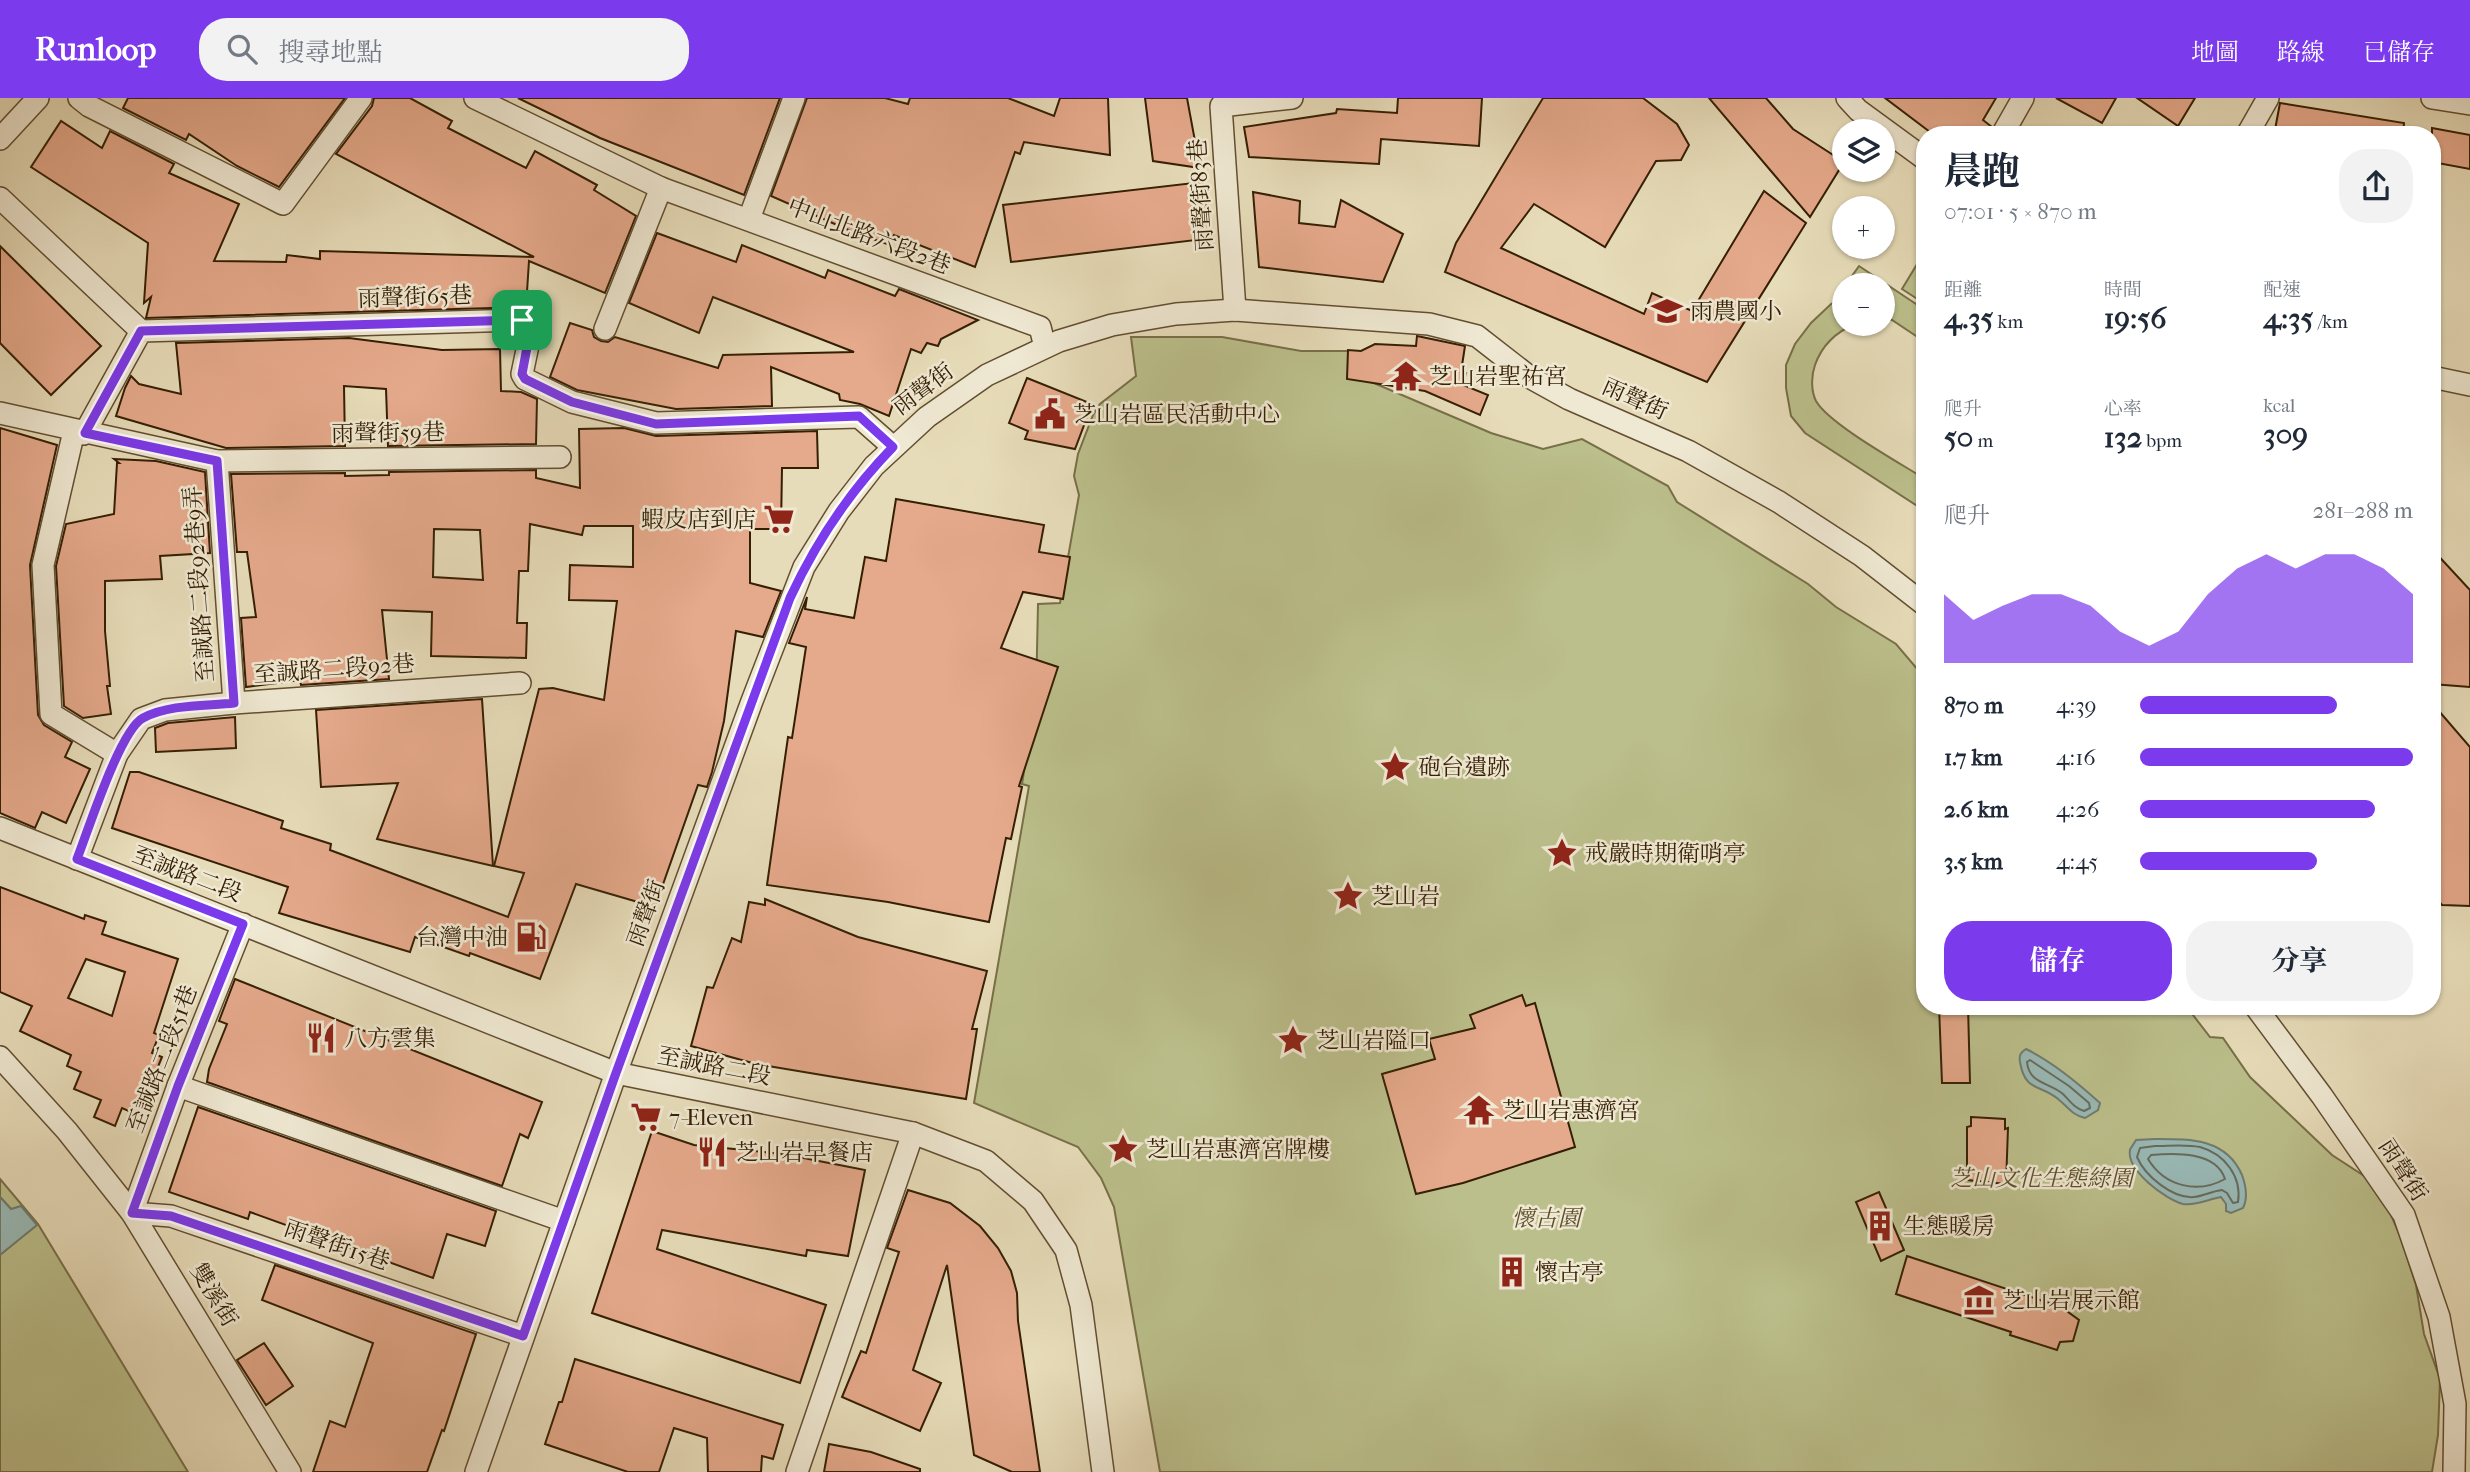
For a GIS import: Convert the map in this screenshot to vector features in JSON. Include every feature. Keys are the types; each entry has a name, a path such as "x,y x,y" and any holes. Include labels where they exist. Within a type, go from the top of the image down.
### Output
{"street":[{"path":"0,139 38,98"},
{"path":"79,98 89,106 284,204 361,98"},
{"name":"中山北路六段2巷","path":"475,98 661,188 1040,327 1045,347"},
{"path":"750,219 794,98"},
{"name":"雨聲街83巷","path":"1235,310 1221,106 1292,98"},
{"path":"1847,98 1858,110 1916,152"},
{"path":"2007,126 2023,98"},
{"path":"2252,126 2268,98"},
{"path":"2432,98 2470,104"},
{"path":"605,329 661,188"},
{"path":"0,198 141,331 79,432 43,565 51,713 117,754"},
{"name":"雨聲街","path":"475,1472 616,1073 804,567 839,511 874,466 927,417 986,375 1045,347 1112,326 1176,314 1235,310 1429,324 1477,336 1531,378 1569,399 1688,451 1779,502 1862,556 1916,598"},
{"name":"雨聲街65巷","path":"141,331 522,320 528,321 531,326 522,374 525,379 572,402 656,424 859,416 893,447"},
{"path":"2441,378 2470,385"},
{"name":"雨聲街59巷","path":"0,413 217,461 560,457"},
{"name":"至誠路二段92巷9弄","path":"217,461 234,703"},
{"name":"至誠路二段92巷","path":"77,859 117,754 141,719 164,710 234,703 520,683"},
{"name":"至誠路二段","path":"0,828 616,1073 913,1133 986,1161 1034,1201 1066,1250 1081,1305 1103,1472"},
{"name":"至誠路二段51巷","path":"132,1213 178,1086 243,924"},
{"name":"雨聲街","path":"2262,1015 2404,1215 2439,1317 2455,1404 2454,1472"},
{"name":"雙溪街","path":"0,1058 68,1131 132,1213 290,1472"},
{"path":"178,1086 564,1221"},
{"path":"797,1472 913,1133"},
{"name":"雨聲街15巷","path":"132,1213 171,1216 523,1336"}],"green space":[{"path":"1859,266 1870,273 1854,273"},
{"path":"1916,266 1916,298 1902,289"},
{"path":"1895,290 1916,304 1916,336 1895,322"},
{"path":"1832,304 1832,336 1835,336 1826,345 1815,365 1812,388 1816,401 1850,432 1916,473 1916,505 1805,433 1791,416 1786,388 1786,365 1795,344 1811,323"},
{"path":"1131,337 1222,337 1301,351 1361,351 1369,381 1491,433 1543,449 1582,439 1668,486 1677,502 1808,584 1836,607 1896,644 1916,667 1916,1015 2193,1015 2210,1037 2223,1038 2250,1077 2332,1155 2378,1185 2401,1238 2416,1285 2424,1334 2440,1379 2438,1435 2432,1472 1160,1472 1114,1207 1101,1178 1078,1147 974,1103 1029,786 1022,784 1036,697 1038,604 1060,603 1079,495 1074,476 1078,454 1093,415 1100,404 1136,376"},
{"path":"0,1179 38,1224 188,1472 0,1472 0,1255 36,1224 11,1209 0,1197"}],"water":[{"path":"2026,1049 2083,1088 2100,1103 2098,1110 2085,1118 2081,1117 2051,1094 2029,1083 2022,1072 2020,1060 2020,1054"},
{"path":"2136,1140 2206,1143 2227,1154 2242,1175 2246,1196 2243,1208 2231,1213 2226,1211 2226,1204 2221,1197 2183,1204 2167,1197 2149,1183 2134,1166 2130,1150"},
{"path":"0,1197 11,1209 21,1206 37,1225 0,1255"}],"building":[{"path":"128,98 345,98 279,187 237,166 189,134 186,140 123,108"},
{"path":"374,98 410,98 452,121 448,128 526,168 535,151 597,185 594,190 636,216 605,293 529,261 526,307 146,318 151,297 144,303 148,243 31,167 61,121 102,148 110,131 174,164 169,173 239,204 214,261 286,262 287,255 320,259 320,251 534,257 336,154 372,106"},
{"path":"518,98 780,98 744,195 600,138"},
{"path":"807,98 885,98 908,104 910,98 1008,98 1054,116 1060,98 1108,98 1110,155 1024,142 1020,154 1015,152 975,267 894,235 890,245 771,196"},
{"path":"1145,98 1187,98 1200,168 1153,161"},
{"path":"1398,98 1482,98 1479,146 1381,139 1379,164 1249,157 1244,127 1336,113 1337,109 1397,113"},
{"path":"1543,98 1643,98 1677,124 1689,145 1681,160 1656,161 1605,247 1534,204 1501,248 1644,314 1652,293 1692,311 1764,191 1806,223 1707,382 1445,272 1456,243"},
{"path":"1709,98 1766,98 1793,129 1832,154 1832,181 1810,217"},
{"path":"1885,98 1996,98 1983,120 1991,126 1922,126"},
{"path":"2056,98 2116,98 2102,123"},
{"path":"2137,98 2195,98 2178,126"},
{"path":"2280,103 2404,123 2404,126 2276,126"},
{"path":"2441,130 2470,135 2470,169 2441,164"},
{"path":"1202,182 1213,238 1011,262 1003,205"},
{"path":"1253,192 1300,201 1299,223 1335,227 1341,200 1403,234 1383,282 1259,267"},
{"path":"657,233 736,262 742,245 825,278 828,270 895,296 899,289 978,320 941,339 938,346 927,343 921,353 911,349 889,416 860,404 840,400 839,394 771,367 772,406 676,409 577,390 550,377 570,323 592,330 594,337 601,341 608,342 615,337 718,368 723,355 854,352 713,297 699,333 629,303"},
{"path":"0,246 101,346 51,395 0,343"},
{"name":"芝山岩聖祐宮","path":"1417,336 1465,346 1461,372 1466,373 1463,385 1488,395 1480,415 1425,391 1347,379 1348,350 1361,351 1375,344 1416,346"},
{"path":"349,338 442,350 500,349 501,391 521,392 537,399 536,444 388,446 386,389 344,386 345,446 226,448 116,416 131,376 139,384 181,394 176,343"},
{"name":"芝山岩區民活動中心","path":"1027,378 1092,404 1075,449 1025,439 1028,431 1009,423"},
{"path":"0,428 57,445 30,565 38,715 44,725 72,742 65,757 90,769 66,823 42,812 35,828 0,813"},
{"path":"624,428 656,436 817,431 818,468 782,468 781,529 750,529 750,583 781,591 763,637 736,631 724,721 712,772 707,787 698,785 655,907 576,884 540,979 470,953 469,956 415,937 410,952 279,913 288,887 112,828 130,772 139,772 283,821 281,828 331,844 330,850 508,917 524,873 494,866 539,689 553,688 604,700 617,601 569,600 570,565 633,567 633,526 584,526 582,535 530,524 528,571 519,571 517,623 527,623 526,658 431,656 432,612 382,610 389,679 301,685 300,680 246,687 241,618 256,617 247,552 237,552 231,474 345,473 345,476 389,475 389,472 536,470 536,478 580,488 579,429","holes":["434,529 480,530 483,580 433,577"]},
{"path":"114,459 156,461 205,472 210,553 160,556 162,579 105,581 105,631 110,686 107,686 111,714 83,718 64,706 56,566 66,524 114,514 119,463"},
{"path":"896,499 1044,525 1039,552 1070,557 1063,599 1023,592 1001,648 1058,667 1019,786 1022,787 1011,839 1006,838 989,922 888,902 767,885 788,737 792,738 806,647 789,643 807,597 805,609 854,618 865,557 886,561"},
{"path":"2441,559 2470,590 2470,687 2441,685"},
{"path":"482,699 493,866 377,839 398,783 321,787 316,710"},
{"path":"2441,713 2470,747 2470,906 2442,905"},
{"path":"235,717 236,748 156,752 155,728 168,723"},
{"path":"0,887 84,919 85,915 106,922 102,934 178,959 154,1033 159,1035 152,1053 162,1057 138,1115 122,1108 115,1126 94,1117 101,1100 74,1089 81,1072 67,1066 71,1055 20,1031 32,1006 0,992","holes":["86,959 125,972 112,1016 68,998"]},
{"path":"765,899 858,937 987,971 972,1029 977,1029 966,1099 756,1064 691,1046 707,987 713,988 732,938 741,942 749,902 765,905"},
{"path":"235,979 542,1102 528,1138 520,1134 502,1186 207,1082 209,1069 227,1024 219,1021"},
{"name":"芝山岩惠濟宮","path":"1522,995 1526,1006 1535,1003 1575,1147 1463,1183 1416,1194 1382,1074 1435,1059 1429,1039 1475,1028 1470,1015"},
{"path":"1939,1015 1968,1015 1970,1083 1942,1083"},
{"path":"198,1107 496,1211 485,1246 447,1234 433,1278 250,1212 248,1219 169,1192"},
{"path":"1971,1117 2005,1119 2005,1129 2008,1128 2006,1184 1967,1180 1967,1127 1971,1126"},
{"path":"652,1131 694,1145 783,1154 865,1170 848,1256 807,1250 806,1256 662,1230 657,1249 826,1305 800,1383 592,1313"},
{"path":"908,1190 950,1203 980,1226 998,1248 1011,1271 1017,1293 1018,1321 1040,1472 1012,1472 974,1455 947,1265 913,1370 941,1383 920,1431 842,1397 861,1351 866,1353 899,1252 887,1248"},
{"name":"生態暖房","path":"1879,1192 1904,1250 1881,1261 1856,1202"},
{"name":"芝山岩展示館","path":"1907,1256 2061,1307 2079,1320 2073,1341 2060,1342 2057,1350 1896,1294"},
{"path":"275,1265 476,1334 444,1431 442,1430 427,1472 313,1472 330,1421 345,1427 373,1343 262,1300"},
{"path":"264,1343 293,1386 266,1405 237,1360"},
{"path":"575,1359 783,1425 773,1459 762,1456 761,1472 708,1472 707,1438 674,1428 659,1472 628,1472 545,1444"},
{"path":"829,1444 871,1452 920,1469 920,1472 824,1472"}],"place":[{"name":"雨農國小","path":"1667,311"},
{"name":"芝山岩聖祐宮","path":"1406,376"},
{"name":"芝山岩區民活動中心","path":"1050,414"},
{"name":"蝦皮店到店","path":"779,519"},
{"name":"砲台遺跡","path":"1395,767"},
{"name":"戒嚴時期衛哨亭","path":"1562,853"},
{"name":"芝山岩","path":"1348,896"},
{"name":"台灣中油","path":"531,937"},
{"name":"八方雲集","path":"321,1038"},
{"name":"芝山岩隘口","path":"1293,1040"},
{"name":"芝山岩惠濟宮","path":"1479,1110"},
{"name":"7-Eleven","path":"646,1117"},
{"name":"芝山岩惠濟宮牌樓","path":"1123,1149"},
{"name":"芝山岩早餐店","path":"712,1152"},
{"name":"生態暖房","path":"1880,1226"},
{"name":"懷古亭","path":"1512,1272"},
{"name":"芝山岩展示館","path":"1979,1300"}],"route":[{"path":"522,320 528,321 531,326 522,374 525,379 572,402 656,424 859,416 893,447 874,466 839,511 804,567 790,598 523,1336 171,1216 132,1213 178,1086 243,924 77,859 117,754 141,719 164,710 234,703 217,461 85,433 141,331 522,320"}],"park label":[{"name":"芝山文化生態綠園","path":"2041,1178"},
{"name":"懷古園","path":"1546,1218"}]}
